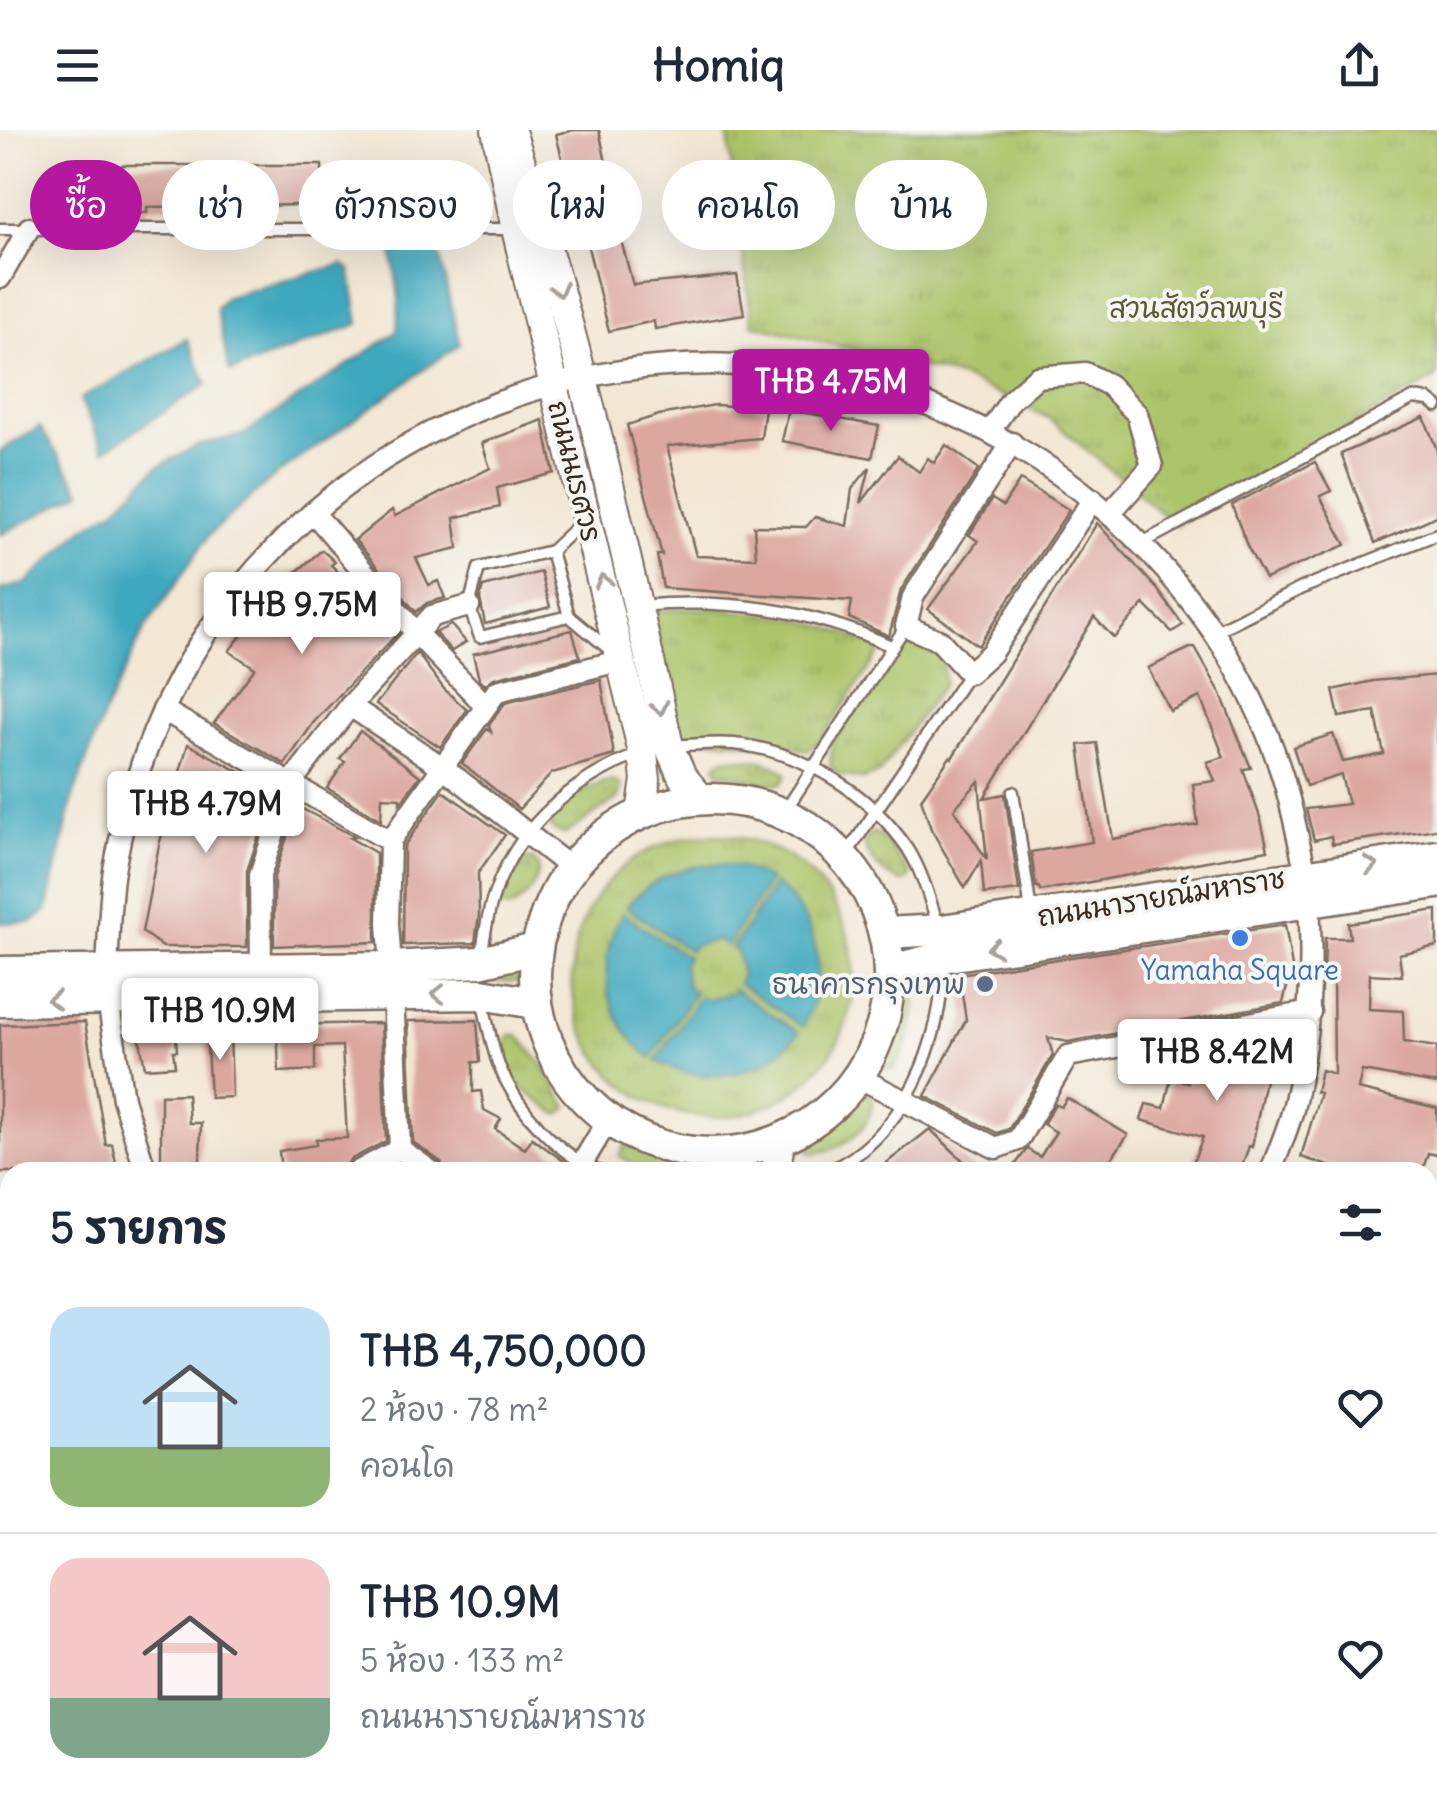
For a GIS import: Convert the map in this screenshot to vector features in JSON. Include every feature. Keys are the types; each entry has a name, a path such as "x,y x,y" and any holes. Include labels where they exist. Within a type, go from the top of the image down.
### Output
{"main road":[{"name":"ถนนนเรศวร","path":"496,130 513,181"},
{"name":"ถนนนเรศวร","path":"511,130 516,160"},
{"name":"ถนนนเรศวร","path":"532,250 553,384 622,660 656,750 701,799"},
{"name":"ถนนนเรศวร","path":"537,250 582,377 637,606 656,750 641,814"},
{"path":"701,799 743,802 784,814 816,832 844,858 862,880 885,934 890,970 883,1026 858,1077 823,1114 737,1162 657,1146 622,1130 590,1106 564,1076 545,1041 535,1002 536,949 542,920 554,892 571,868 602,836 641,814 701,799"},
{"name":"ถนนนารายณ์มหาราช","path":"885,934 941,943 1308,888 1437,856"},
{"name":"ถนนนารายณ์มหาราช","path":"890,970 941,943 1032,917 1308,888 1437,884"},
{"path":"0,972 108,984 392,981 536,949"},
{"path":"0,1001 108,984 260,968 392,981 535,1002"},
{"path":"777,1162 780,1140"}],"street":[{"path":"0,278 29,228"},
{"path":"143,1162 123,1099 108,984 114,872 132,794 163,710 204,637 254,570 313,512 393,452 482,408 553,384 688,363 805,370 917,399 990,431 1102,506 1172,576 1214,632 1235,668 1280,768 1308,888 1310,1012 1294,1107 1274,1162"},
{"path":"990,431 1012,400 1037,377 1085,372 1109,385 1137,414 1152,466 1102,506 991,653 970,674 940,641 906,626 913,597 1012,443"},
{"path":"313,512 416,633 486,706"},
{"path":"260,968 260,875 290,784 350,706 432,616 469,606"},
{"path":"400,1149 388,924 390,840 497,691 622,660"},
{"path":"350,706 444,768 571,868"},
{"path":"163,710 390,840"},
{"path":"858,1077 996,1148 1018,1140 1068,1056 1310,1012"},
{"path":"590,1162 608,1120"},
{"path":"376,1162 400,1149"},
{"path":"400,1149 418,1162"}],"lane":[{"path":"0,228 513,229"},
{"path":"1142,543 1413,398 1429,400 1437,406"},
{"path":"569,616 480,637 469,606 480,568 551,550 587,518"},
{"path":"1214,632 1302,588 1437,534"},
{"path":"551,550 569,616 622,660"},
{"path":"637,606 692,601 796,612 856,630 892,646"},
{"path":"784,814 906,626"},
{"path":"844,858 970,674"},
{"path":"480,962 493,896 527,833 584,781 656,750 732,744 782,753 814,766 876,810 907,849 922,875 941,943 942,1000 933,1041 905,1100 864,1146 841,1162"},
{"path":"1013,792 1032,917"},
{"path":"480,994 499,1065 521,1106 577,1162"}],"green space":[{"name":"สวนสัตว์ลพบุรี","path":"727,130 1437,130 1437,377 1175,525 1049,418 963,378 752,324 742,250 835,250 835,160 731,160"},
{"path":"654,611 742,611 813,623 881,650 821,740 809,750 682,736 675,726"},
{"path":"926,641 942,654 944,683 879,773 864,779 839,775 830,765 832,743 895,657 909,643"},
{"path":"728,758 768,763 787,775 781,784 767,784 719,772 719,761"},
{"path":"609,781 619,783 618,798 565,834 553,830 548,819 560,805"},
{"path":"873,832 885,840 910,874 909,879 897,880 873,861 864,841"},
{"path":"713,835 767,846 812,877 843,922 854,976 843,1030 812,1075 767,1106 713,1117 659,1106 614,1075 583,1030 572,976 583,922 614,877 659,846"},
{"path":"524,858 539,867 536,880 515,905 509,909 501,906 496,898"},
{"path":"519,962 526,974 521,982 479,981 476,975"},
{"path":"912,987 914,1011 908,1040 894,1069 884,1069 880,1061"},
{"path":"510,1035 518,1035 541,1063 568,1107 560,1115 527,1092 509,1071 505,1048"},
{"path":"865,1091 872,1094 872,1106 863,1127 835,1148 812,1153 808,1150 815,1137"},
{"path":"625,1145 686,1162 630,1162 619,1156"}],"water":[{"path":"392,250 438,250 460,344 275,476 209,535 145,629 105,711 73,797 47,911 31,922 0,923 0,590 27,583 84,528 114,510 157,467 197,446 244,434 397,332 399,298"},
{"path":"343,264 350,269 359,324 230,372 216,308 226,297"},
{"path":"187,339 207,384 104,451 80,399"},
{"path":"40,427 82,492 0,535 0,451"},
{"path":"718,864 741,867 770,880 727,945 719,940 694,945 690,951 626,907 667,875"},
{"path":"775,884 802,915 816,950 816,988 803,1027 738,983 742,976 737,952 732,948"},
{"path":"622,913 687,957 683,963 687,987 695,992 651,1058 623,1027 609,991 608,952"},
{"path":"734,989 799,1033 769,1060 733,1074 695,1074 656,1061 700,996 706,999 730,994"}],"building":[{"path":"599,130 605,160 562,160 556,134"},
{"path":"142,165 162,165 162,207 147,207 147,213 142,213"},
{"path":"279,165 299,165 299,205 279,205"},
{"path":"589,250 624,250 633,285 737,275 744,314 655,329 654,321 609,331"},
{"path":"715,405 765,408 761,438 667,446 696,556 756,558 754,526 806,527 815,517 847,526 852,489 870,467 861,503 898,456 919,472 928,458 934,463 946,445 979,469 901,590 889,636 849,618 852,601 663,588 657,555 662,555 627,425"},
{"path":"789,410 879,426 872,458 782,441"},
{"path":"1424,417 1437,450 1437,516 1375,543 1341,454"},
{"path":"543,420 554,473 497,488 500,507 454,518 458,548 416,558 429,585 438,581 445,598 427,603 416,612 355,540 392,510 395,516 490,468 482,443"},
{"path":"1315,462 1331,491 1320,496 1346,545 1265,579 1232,505"},
{"path":"1020,480 1069,510 978,646 928,609 978,541 969,535 992,499 1003,506"},
{"path":"1097,523 1158,590 1183,625 1172,632 1144,604 1114,638 1094,617 984,798 1005,794 1019,890 984,894 981,861 965,888 931,829 921,799 952,758","holes":["979,781 987,860 954,809"]},
{"path":"322,550 335,562 331,565 398,633 314,722 285,764 214,723 255,668 229,651 287,580"},
{"path":"541,572 550,607 485,624 480,598 483,587"},
{"path":"451,625 466,642 452,651 435,633"},
{"path":"572,630 580,657 494,678 485,685 479,679 473,654"},
{"path":"1195,648 1220,692 1251,768 1243,769 1268,850 1040,891 1031,852 1092,842 1079,745 1097,743 1113,839 1198,825 1193,784 1215,781 1207,762 1224,757 1200,697 1170,711 1148,668"},
{"path":"417,653 444,689 467,710 440,747 376,704"},
{"path":"1437,675 1437,829 1332,844 1331,836 1314,840 1306,809 1348,804 1341,775 1306,786 1293,747 1333,734 1343,762 1384,754 1375,711 1339,717 1333,690 1373,681"},
{"path":"601,680 614,755 552,773 519,809 462,763 487,729 491,732 489,725 505,703"},
{"path":"360,731 420,776 400,803 400,798 382,797 381,820 327,788 345,762 340,759"},
{"path":"188,744 274,790 247,871 247,947 163,947 142,932 159,845"},
{"path":"443,791 505,835 478,873 475,943 403,945 404,846"},
{"path":"297,806 355,837 350,838 376,853 376,942 274,946 274,877"},
{"path":"1437,910 1437,946 1399,954 1402,976 1370,974 1369,1009 1403,1011 1404,1042 1437,1047 1437,1084 1362,1071 1358,1089 1437,1108 1437,1155 1428,1153 1425,1162 1316,1162 1301,1157 1320,1093 1316,1092 1321,1070 1334,1074 1333,973 1324,972 1325,938 1350,938 1348,923"},
{"path":"1285,925 1292,967 1283,1003 1068,1042 1048,1038 1053,1055 1009,1129 997,1133 925,1096 966,1020 959,974"},
{"path":"477,1020 480,1062 473,1062 473,1092 481,1091 484,1110 501,1119 495,1129 525,1149 532,1138 565,1162 441,1162 413,1142 408,1021"},
{"path":"85,1022 106,1145 112,1144 116,1162 0,1162 0,1025"},
{"path":"175,1022 175,1066 145,1068 137,1024"},
{"path":"381,1023 386,1141 349,1162 280,1162 279,1151 316,1145 316,1139 347,1138 342,1046 315,1047 315,1070 279,1072 277,1025"},
{"path":"230,1028 232,1097 210,1098 206,1030"},
{"path":"1224,1042 1271,1048 1252,1147 1249,1146 1243,1162 1193,1162 1203,1137 1141,1120 1146,1104 1164,1108 1171,1078 1188,1082 1195,1047"},
{"path":"187,1094 189,1123 201,1123 200,1160 161,1162 161,1095"},
{"path":"1067,1098 1128,1135 1109,1162 1017,1162 1027,1149 1040,1157 1056,1132 1043,1124 1055,1104 1061,1107"},
{"path":"930,1129 965,1162 888,1162"}],"place":[{"name":"Yamaha Square","path":"1240,938"},
{"name":"ธนาคารกรุงเทพ","path":"985,984"}]}
